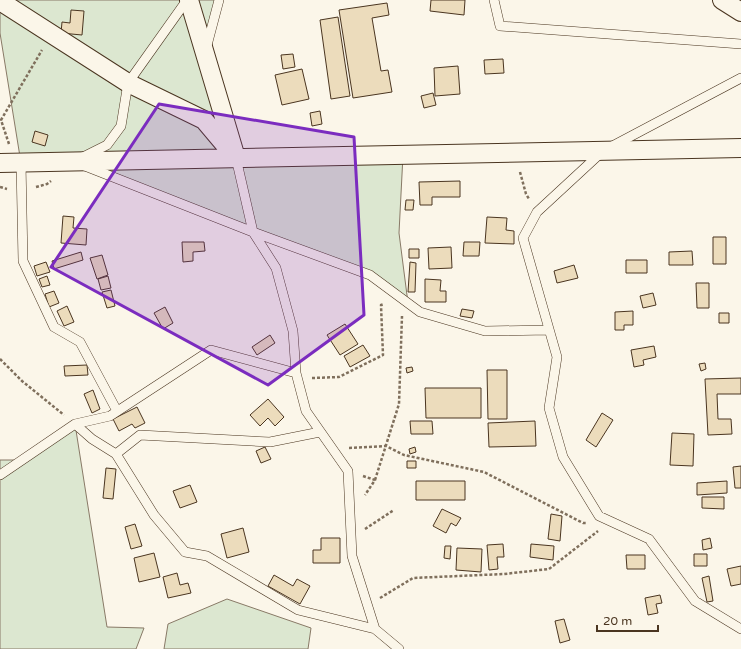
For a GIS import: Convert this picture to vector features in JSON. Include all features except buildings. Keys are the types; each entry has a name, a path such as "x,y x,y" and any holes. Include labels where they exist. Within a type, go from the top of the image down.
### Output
{"street":[{"path":"188,0 236,158"},
{"path":"722,0 741,12"},
{"path":"0,1 128,83 204,120 236,158"},
{"path":"1,163 741,148"}],"lane":[{"path":"74,162 107,145 121,126 128,83 188,0"},
{"path":"205,54 219,0"},
{"path":"494,0 500,26 741,44"},
{"path":"741,78 603,151 537,212 523,238 557,357 549,408 563,457 599,516 650,539 695,601 741,629"},
{"path":"236,158 253,232 276,268 293,331 297,376 306,411 348,471 352,556 375,629"},
{"path":"74,162 253,232 370,275 420,312 485,331 549,330"},
{"path":"21,163 23,261 54,327 80,342 118,411"},
{"path":"0,475 75,424 110,416 211,350 297,376"},
{"path":"75,424 92,439 116,454 154,515 185,552 207,556 298,610 375,629 399,649"},
{"path":"116,454 140,435 270,442 320,432"}],"path":[{"path":"1,163 10,150 1,120 51,34"},
{"path":"515,152 526,194 537,212"},
{"path":"297,376 339,377 383,355 380,305 402,299 399,404 375,480"},
{"path":"0,359 22,381 75,424"},
{"path":"333,449 386,446 404,455 484,472 583,523 610,522"},
{"path":"351,538 394,510"},
{"path":"367,605 413,578 504,574 549,569 610,522"}],"highlighted area":[{"path":"159,104 354,137 364,315 268,385 51,267"}],"green space":[{"path":"0,0 219,0 205,55 236,158 403,155 399,233 408,303 370,275 74,161 21,163 0,33"},
{"path":"75,424 107,627 144,628 136,649 0,649 0,460 22,460"},
{"path":"227,599 311,628 308,649 164,649 168,624"}]}
